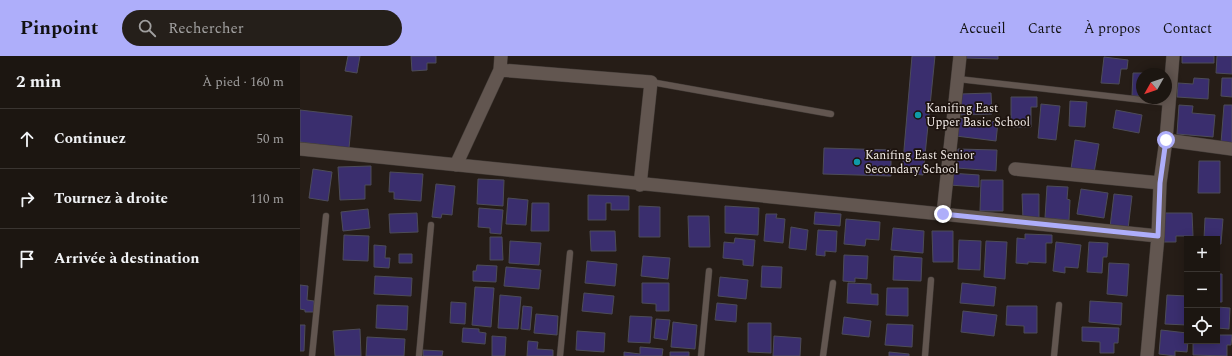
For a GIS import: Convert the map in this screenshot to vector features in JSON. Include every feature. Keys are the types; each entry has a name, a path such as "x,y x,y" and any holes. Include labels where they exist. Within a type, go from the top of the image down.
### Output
{"street":[{"path":"456,165 500,70 501,56"},
{"path":"943,214 960,56"},
{"path":"1171,68 1172,56"},
{"path":"500,70 651,82 640,184"},
{"path":"1147,356 1158,236 1160,183 1169,104"},
{"path":"1166,140 1232,149"},
{"path":"300,149 1158,236"},
{"path":"1015,169 1160,183"}],"lane":[{"path":"958,79 1136,99"},
{"path":"651,82 831,114"},
{"path":"312,356 326,216"},
{"path":"419,356 432,225"},
{"path":"560,356 570,253"},
{"path":"701,356 709,271"},
{"path":"925,356 931,280"},
{"path":"823,356 833,283"},
{"path":"1054,356 1059,305"}],"building":[{"path":"348,56 360,56 357,73 345,71"},
{"path":"411,56 436,56 436,63 427,63 427,70 412,71"},
{"name":"Kanifing East Upper Basic School","path":"912,56 935,56 923,175 902,173"},
{"path":"964,56 998,56 998,59 964,58"},
{"path":"1182,56 1214,56 1214,63 1182,63"},
{"path":"1217,56 1232,56 1232,74 1216,73"},
{"path":"1104,57 1128,60 1127,69 1121,69 1119,84 1101,83"},
{"path":"1133,73 1136,73 1136,96 1132,96"},
{"path":"1194,78 1209,79 1208,99 1177,97 1178,83 1193,84"},
{"path":"1222,78 1232,78 1232,97 1221,96"},
{"path":"991,93 992,114 961,115 960,94"},
{"path":"1011,97 1037,97 1037,107 1031,107 1031,127 1011,127"},
{"path":"1070,101 1087,102 1085,127 1069,126"},
{"path":"1041,104 1060,106 1056,140 1038,138"},
{"path":"1179,105 1193,106 1192,113 1215,115 1213,137 1177,134"},
{"path":"1224,105 1232,105 1232,143 1221,143"},
{"path":"300,110 352,116 349,148 300,142"},
{"path":"1116,110 1142,115 1139,133 1113,128"},
{"path":"958,118 998,122 996,141 956,136"},
{"path":"1075,140 1099,144 1094,173 1071,169"},
{"name":"Kanifing East Senior Secondary School","path":"824,148 891,150 891,176 823,174"},
{"path":"958,149 997,150 996,171 957,168"},
{"path":"1199,161 1220,161 1220,193 1198,193"},
{"path":"371,166 371,185 365,185 365,199 340,200 338,167"},
{"path":"313,169 332,172 328,201 309,198"},
{"path":"390,172 423,174 421,201 394,199 394,192 389,192"},
{"path":"950,173 979,175 979,187 949,185"},
{"path":"478,179 504,180 503,206 477,204"},
{"path":"981,180 1003,180 1003,211 980,211"},
{"path":"436,184 455,186 452,215 442,214 441,218 432,217"},
{"path":"1047,186 1068,187 1067,199 1070,200 1069,220 1045,218"},
{"path":"1081,189 1108,193 1104,218 1077,214"},
{"path":"1022,194 1039,194 1039,219 1023,220"},
{"path":"1114,194 1132,196 1128,229 1110,227"},
{"path":"588,195 629,196 629,210 611,210 611,203 606,203 606,220 588,220"},
{"path":"508,198 528,200 526,225 506,224"},
{"path":"532,203 549,203 549,231 531,231"},
{"path":"639,206 660,207 660,237 639,237"},
{"path":"725,206 759,208 758,235 725,233"},
{"path":"479,208 503,210 501,234 490,233 490,228 478,227"},
{"path":"368,209 370,228 343,231 341,212"},
{"path":"815,212 841,214 840,226 814,224"},
{"path":"417,213 418,232 390,233 389,214"},
{"path":"1161,213 1192,213 1193,236 1176,236 1176,242 1162,242"},
{"path":"766,214 777,214 776,218 785,219 783,243 764,241"},
{"path":"688,216 709,216 710,247 689,247"},
{"path":"1205,218 1223,219 1221,244 1220,236 1204,236"},
{"path":"846,219 880,222 879,240 866,239 865,246 844,244"},
{"path":"791,227 808,230 806,250 789,248"},
{"path":"893,228 924,231 923,253 891,250"},
{"path":"818,230 837,231 836,252 825,251 825,256 816,255"},
{"path":"590,231 615,231 616,251 591,251"},
{"path":"932,231 953,231 953,262 933,262"},
{"path":"1025,234 1052,235 1052,243 1046,243 1046,263 1016,263 1017,238 1025,239"},
{"path":"344,235 369,236 368,261 343,260"},
{"path":"490,237 502,237 503,260 490,260"},
{"path":"735,238 755,240 753,266 743,265 743,260 723,258 724,242 734,243"},
{"path":"959,240 981,241 980,270 958,269"},
{"path":"510,241 541,243 539,265 509,263"},
{"path":"986,241 1007,242 1005,279 984,277"},
{"path":"1056,242 1081,245 1078,268 1065,267 1065,273 1053,271"},
{"path":"1089,242 1108,243 1107,257 1103,257 1102,273 1087,272"},
{"path":"374,245 386,246 385,258 390,258 389,268 374,267"},
{"path":"399,254 412,254 412,263 399,263"},
{"path":"844,255 868,256 867,279 855,278 855,282 843,281"},
{"path":"643,256 670,258 668,279 641,276"},
{"path":"894,256 922,258 921,281 893,280"},
{"path":"587,261 617,264 615,286 585,283"},
{"path":"1109,263 1129,264 1127,296 1107,294"},
{"path":"477,265 497,266 496,282 473,281 473,271 476,271"},
{"path":"762,266 782,267 781,288 761,287"},
{"path":"506,267 541,270 539,289 504,286"},
{"path":"1220,274 1222,274 1222,302 1220,302"},
{"path":"375,276 412,278 411,296 374,294"},
{"path":"720,277 748,280 746,299 718,296"},
{"path":"642,283 669,283 669,311 656,311 656,304 642,303"},
{"path":"848,283 871,284 871,294 878,294 878,305 847,303"},
{"path":"962,283 996,287 994,306 960,303"},
{"path":"300,285 308,286 307,300 314,301 314,312 305,312 305,310 300,309"},
{"path":"475,287 494,288 491,327 472,325"},
{"path":"887,288 908,288 908,316 886,315"},
{"path":"584,293 614,296 612,314 582,311"},
{"path":"500,295 521,297 518,329 498,328"},
{"path":"1167,295 1184,296 1184,325 1165,324"},
{"path":"1090,301 1122,303 1121,325 1089,322"},
{"path":"451,302 466,303 465,324 450,323"},
{"path":"717,303 737,305 736,322 715,320"},
{"path":"377,305 408,306 407,330 376,328"},
{"path":"523,306 532,307 530,330 521,329"},
{"path":"1007,306 1037,306 1037,333 1024,333 1024,326 1006,325"},
{"path":"1220,307 1230,308 1229,329 1220,328"},
{"path":"963,311 997,315 994,336 961,332"},
{"path":"536,314 558,316 557,335 534,333"},
{"path":"630,316 652,317 650,343 628,342"},
{"path":"844,317 871,321 869,337 842,334"},
{"path":"656,319 670,320 667,340 654,338"},
{"path":"673,322 697,325 695,349 671,347"},
{"path":"748,323 771,323 771,353 748,352"},
{"path":"887,324 913,325 912,347 885,345"},
{"path":"300,325 305,325 304,351 300,351"},
{"path":"1082,327 1119,328 1118,343 1114,343 1114,353 1100,353 1100,342 1082,341"},
{"path":"463,328 479,329 479,332 486,333 485,344 462,342"},
{"path":"360,329 361,356 335,356 333,331"},
{"path":"1161,330 1184,333 1184,344 1188,344 1187,352 1175,351 1175,356 1159,354"},
{"path":"577,331 605,333 604,352 576,350"},
{"path":"1220,335 1232,335 1231,345 1227,345 1227,356 1193,355 1193,344 1220,344"},
{"path":"492,336 506,337 505,356 492,356"},
{"path":"774,336 801,338 800,356 773,356"},
{"path":"367,337 405,339 404,356 366,356"},
{"path":"528,341 538,342 537,349 553,350 553,356 527,356"},
{"path":"640,347 663,349 662,356 624,356 624,352 640,354"},
{"path":"423,350 443,351 442,356 423,356"},
{"path":"670,352 689,352 689,356 670,356"},
{"path":"889,352 909,354 909,356 889,356"}],"place":[{"name":"Kanifing East Upper Basic School","path":"918,115"},
{"name":"Kanifing East Senior Secondary School","path":"857,162"}],"route":[{"path":"943,214 1158,236 1160,183 1166,140"}]}
